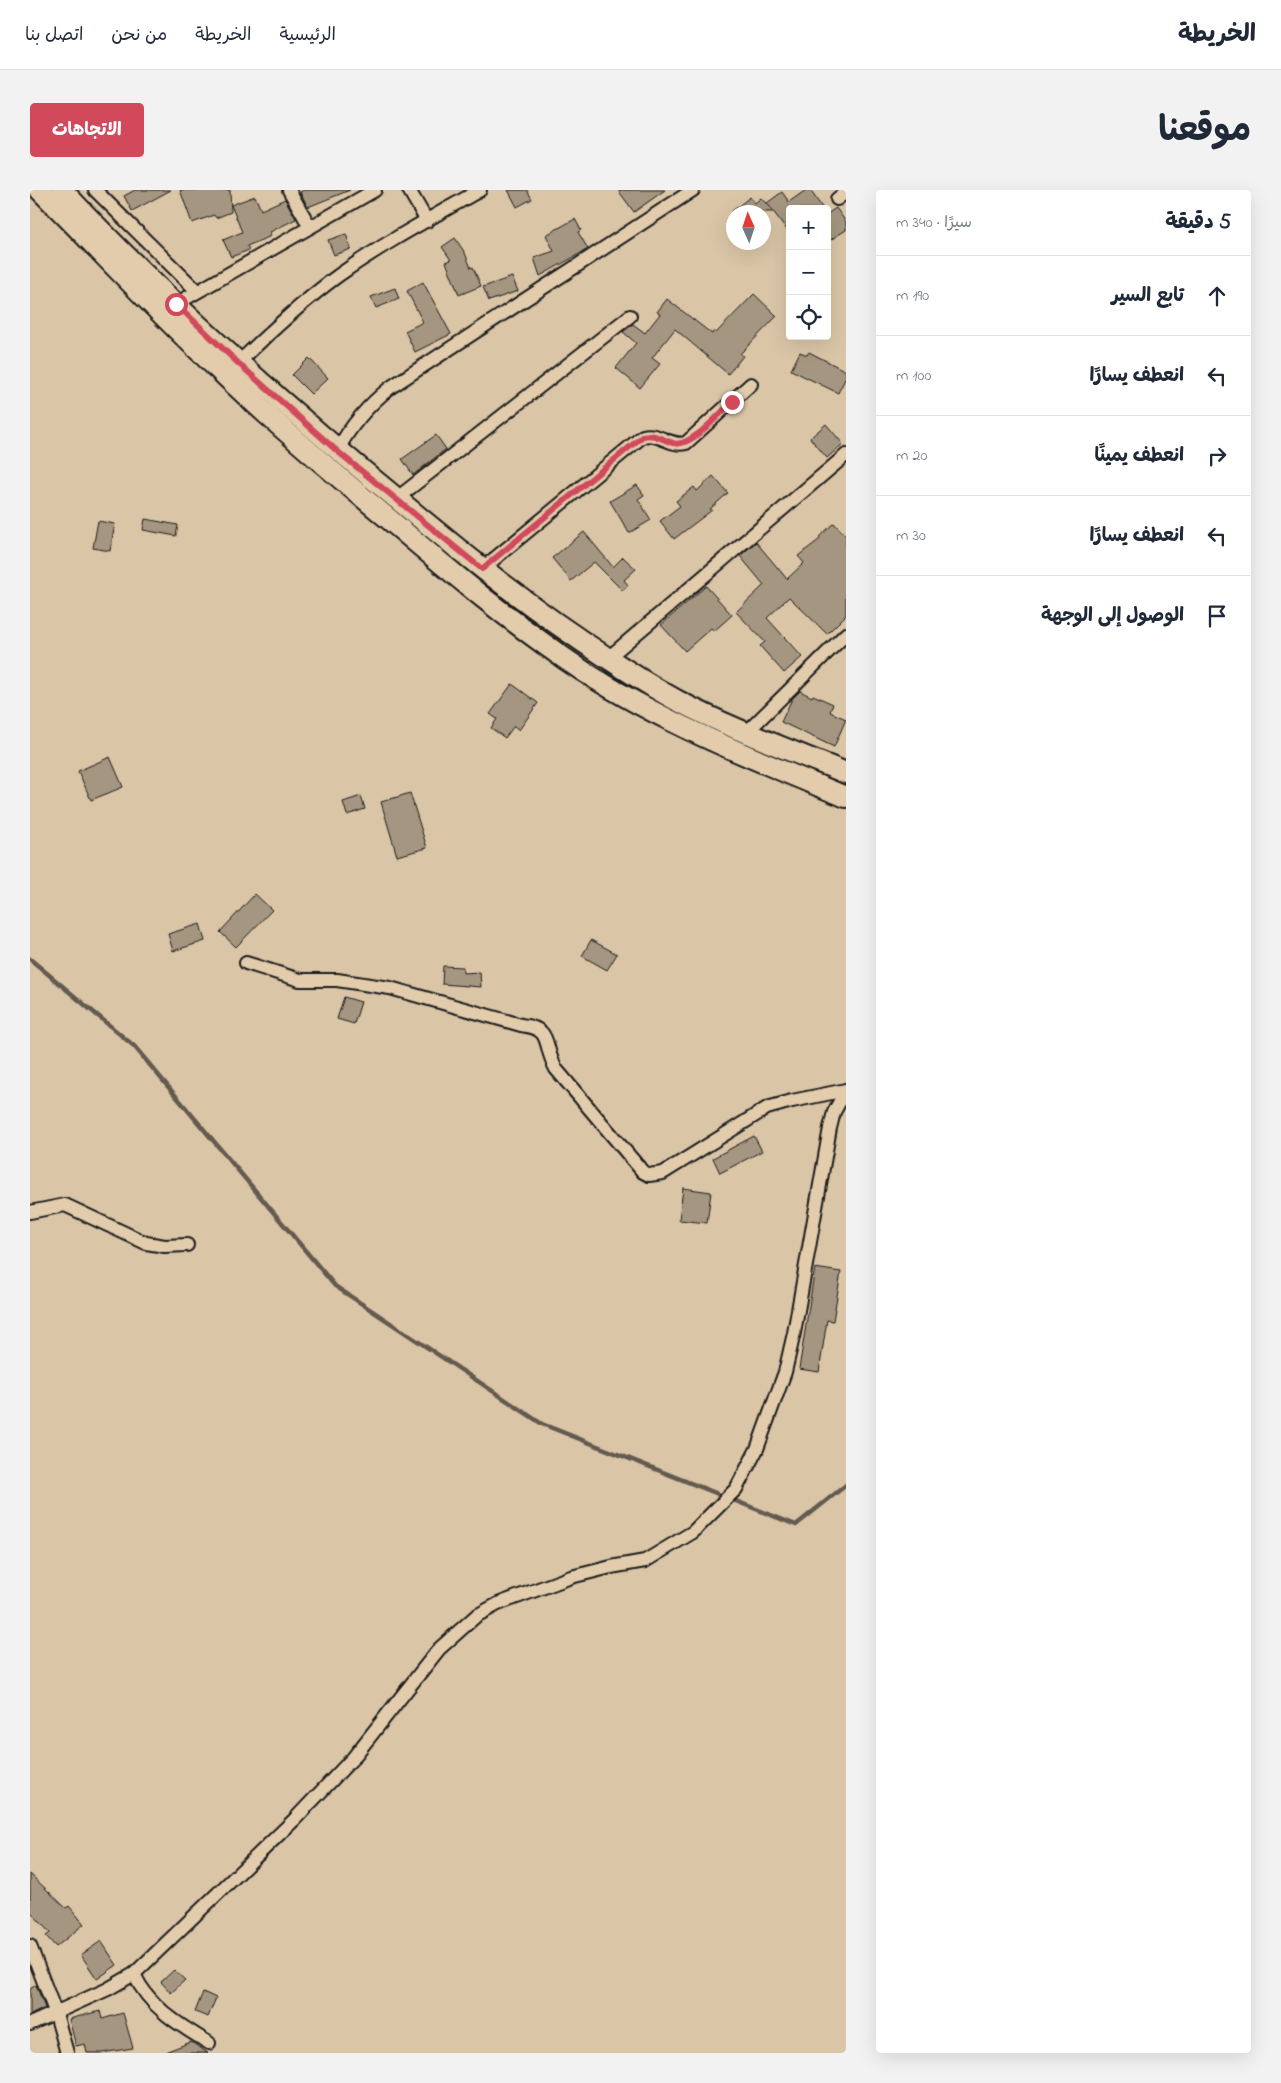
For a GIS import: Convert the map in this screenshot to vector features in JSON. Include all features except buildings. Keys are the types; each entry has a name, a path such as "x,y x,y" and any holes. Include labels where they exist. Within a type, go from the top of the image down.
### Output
{"main road":[{"path":"40,190 464,584 583,671 654,713 692,732 846,797"},
{"path":"62,190 107,238 176,304 234,369 499,582 561,628 679,702 846,773"},
{"path":"464,584 467,575 480,567"},
{"path":"488,602 497,592 499,582"}],"street":[{"path":"95,190 197,291"},
{"path":"289,190 310,227"},
{"path":"176,304 375,190"},
{"path":"409,190 426,221"},
{"path":"234,369 305,302 338,276 377,250 480,190"},
{"path":"337,451 356,421 377,398 391,387 693,190"},
{"path":"396,499 630,316"},
{"path":"480,567 643,436 650,434 674,444 686,443 751,384"},
{"path":"608,658 846,454"},
{"path":"747,732 846,634"},
{"path":"246,963 300,980 337,980 390,988 521,1025 539,1028 544,1033 550,1058 556,1069 644,1172 649,1175 663,1173 767,1108 846,1090"},
{"path":"30,2024 56,2014 134,1974 294,1820 346,1765 439,1649 476,1616 498,1604 571,1577 645,1561 692,1532 736,1489 758,1449 785,1372 794,1333 830,1128 834,1112 846,1090"},
{"path":"30,1212 65,1205 146,1243 165,1246 188,1245"},
{"path":"30,1946 33,1962 56,2014 67,2053"},
{"path":"134,1974 141,1988 154,2004 179,2025 209,2043"}],"waterway":[{"path":"30,959 134,1046 335,1286 542,1424 796,1525 846,1485"}],"route":[{"path":"176,304 238,363 337,451 482,569 643,436 650,434 674,444 686,443 732,402"}]}
